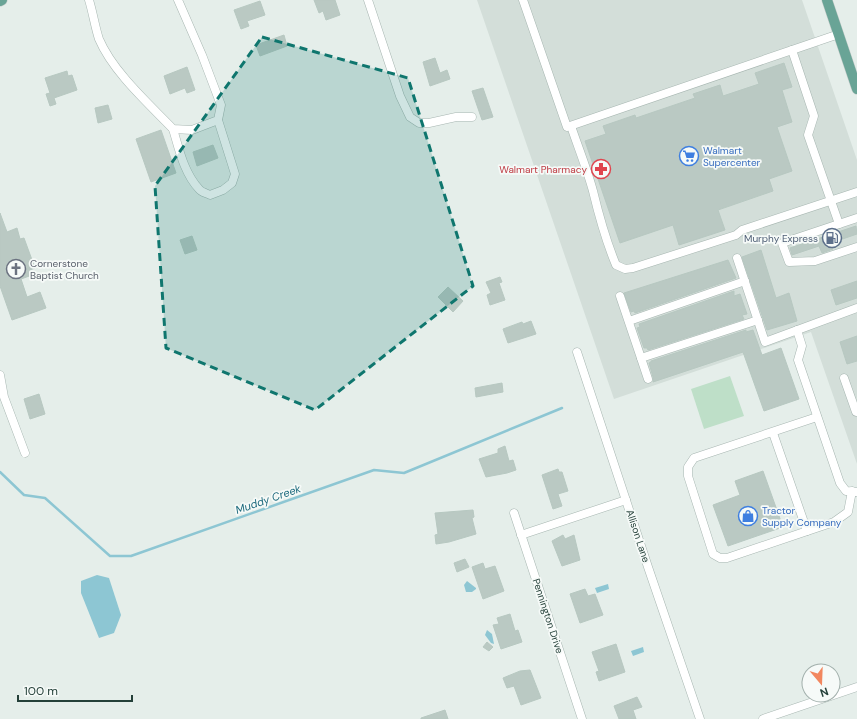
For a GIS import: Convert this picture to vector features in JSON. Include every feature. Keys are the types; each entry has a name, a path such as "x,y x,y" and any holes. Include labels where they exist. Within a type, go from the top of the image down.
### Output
{"main road":[{"path":"827,0 857,89"}],"street":[{"path":"89,0 99,39 112,63 173,129 183,162 193,181 199,190 210,195 223,190 232,183 235,174 218,120 221,105 202,55 178,0"},
{"path":"368,0 400,96 410,117 419,123 472,117"},
{"path":"523,0 567,127 839,34"},
{"path":"792,50 814,116 808,135 839,224"},
{"path":"173,129 192,130 218,120"},
{"path":"573,125 597,188 596,205 616,265 625,269 633,268 736,235 742,230 857,192"},
{"path":"857,218 782,243 789,262 815,260 857,247"},
{"path":"737,258 765,342 857,308"},
{"path":"629,321 745,281"},
{"path":"620,296 648,379"},
{"path":"641,358 758,320"},
{"path":"796,330 802,346 798,360 840,483 846,491 854,491 848,512 834,522 727,558 720,558 713,554 688,476 688,467 694,458 773,433 817,417"},
{"name":"Allison Lane","path":"577,352 700,719"},
{"path":"0,375 4,397 25,453"},
{"path":"844,378 857,412"},
{"path":"773,433 807,531"},
{"path":"521,535 626,500"},
{"name":"Pennington Drive","path":"514,514 582,719"},
{"path":"763,719 857,687"}],"highlighted area":[{"path":"262,37 408,78 473,286 315,410 166,348 155,186"}],"shaded area":[{"path":"477,0 802,0 857,160 857,464 811,332 614,399"}],"green space":[{"path":"730,376 744,416 704,429 691,389"}],"water":[{"path":"97,575 109,578 121,615 114,633 99,638 81,593 81,581"},
{"path":"467,581 476,588 472,592 466,592 464,585"},
{"path":"608,584 609,589 597,593 595,588"},
{"path":"487,630 492,634 494,644 491,643 485,635"},
{"path":"643,647 644,652 633,656 631,651"}],"building":[{"path":"314,0 335,0 340,15 326,20 323,11 319,13"},
{"path":"260,1 265,15 247,21 249,26 241,29 234,10"},
{"path":"284,35 287,46 260,56 256,45"},
{"path":"435,58 440,73 447,70 450,79 430,86 423,62"},
{"name":"Walmart Supercenter","path":"784,63 792,87 782,90 792,122 777,127 792,171 769,179 773,191 718,210 725,230 679,245 673,225 620,243 585,141 606,134 603,126 635,115 636,118 695,98 693,94 720,85 723,96 759,84 755,73"},
{"path":"187,67 195,90 187,93 185,88 170,94 164,76"},
{"path":"67,71 68,76 72,75 77,90 54,98 56,104 50,106 46,94 50,93 45,78"},
{"path":"483,88 493,117 482,120 472,91"},
{"path":"108,105 112,119 98,123 95,108"},
{"path":"161,130 176,173 151,182 136,139"},
{"path":"213,145 218,158 197,166 193,152"},
{"name":"Cornerstone Baptist Church","path":"0,213 7,232 17,228 20,239 24,238 35,268 30,270 32,275 21,279 27,297 40,292 46,308 12,320 0,286"},
{"name":"Murphy Express","path":"856,226 857,234 831,243 833,249 822,253 819,246 792,255 790,248"},
{"path":"192,236 197,250 185,254 180,240"},
{"path":"761,250 776,298 789,293 797,321 767,330 742,257"},
{"path":"728,260 736,278 635,313 634,311 631,312 624,293"},
{"path":"500,277 502,282 499,283 505,300 490,305 487,295 491,293 486,282"},
{"path":"857,281 857,298 836,305 831,290"},
{"path":"448,287 463,301 453,312 438,297"},
{"path":"734,291 734,296 740,294 747,314 742,315 744,319 648,350 647,348 644,348 637,328 640,327 639,324"},
{"path":"531,321 536,334 508,343 503,329 522,322 523,324"},
{"path":"746,330 746,332 753,330 762,355 781,348 799,399 764,411 743,352 653,382 649,363 651,361"},
{"path":"857,336 857,361 847,364 840,342"},
{"path":"502,383 503,392 476,397 475,388"},
{"path":"39,394 45,414 30,419 24,399"},
{"path":"505,446 509,461 513,460 516,470 486,477 479,459 498,453 498,449"},
{"path":"558,469 559,472 562,472 568,491 558,494 562,506 553,509 542,475"},
{"name":"Tractor Supply Company","path":"763,471 783,527 728,546 713,505 740,495 735,481"},
{"path":"473,510 474,517 472,518 476,534 449,542 436,544 435,535 438,534 435,513"},
{"path":"563,535 565,539 574,535 580,560 562,566 552,541"},
{"path":"465,559 469,567 457,572 454,563"},
{"path":"483,563 485,569 495,566 504,591 483,599 472,567"},
{"path":"585,589 588,596 595,594 603,615 580,623 570,594"},
{"path":"510,614 515,631 518,630 522,642 501,649 493,625 499,624 497,618"},
{"path":"487,642 493,647 489,651 483,647"},
{"path":"616,644 625,672 599,681 596,672 599,671 592,652"},
{"path":"530,670 541,698 521,705 514,686 507,688 503,678 520,671"},
{"path":"637,697 642,707 633,710 636,719 619,719 614,706"},
{"path":"445,710 448,719 421,719 421,718"}],"waterway":[{"name":"Muddy Creek","path":"0,472 24,495 45,498 110,556 131,556 374,470 404,473 562,408"}],"place":[{"name":"Walmart Supercenter","path":"689,156"},
{"name":"Walmart Pharmacy","path":"601,169"},
{"name":"Murphy Express","path":"832,238"},
{"name":"Cornerstone Baptist Church","path":"16,269"},
{"name":"Tractor Supply Company","path":"748,516"}]}
